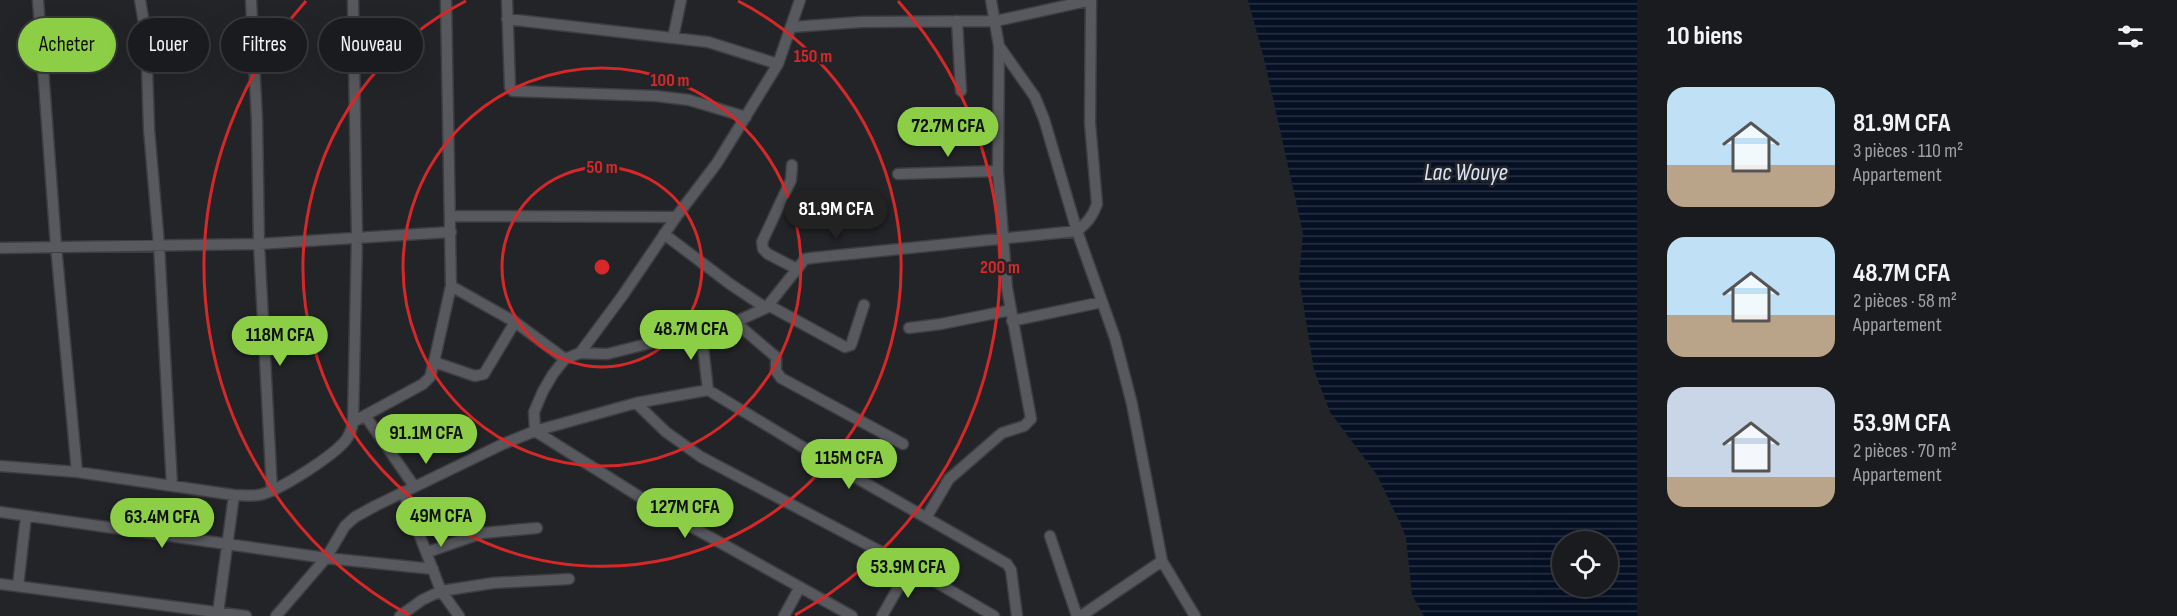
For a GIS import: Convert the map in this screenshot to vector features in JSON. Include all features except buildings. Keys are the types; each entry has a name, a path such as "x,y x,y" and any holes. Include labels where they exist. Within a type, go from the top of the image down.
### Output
{"street":[{"path":"38,0 76,472"},
{"path":"140,0 146,35 149,129 159,245 172,486"},
{"path":"251,0 257,121 259,244 272,491"},
{"path":"0,466 76,472 234,495 259,495 272,491 329,456 345,441 351,433 353,422 357,237 353,0"},
{"path":"353,422 366,417 423,384 430,376 451,286 446,0"},
{"path":"507,0 510,87 513,91 656,96 689,100 746,117"},
{"path":"673,38 681,0"},
{"path":"580,353 717,163 746,117 778,64 800,0"},
{"path":"926,518 949,478 1002,433 1024,426 1031,418 1011,315 1003,239 998,171 999,46 991,0"},
{"path":"535,431 534,412 537,403 548,382 565,359 580,353 607,354 735,322 767,307 805,260 1077,231 1087,224 1094,214 1097,204 1090,123 1091,0 996,21 861,22 792,27"},
{"path":"507,19 712,43 778,64"},
{"path":"957,21 962,91"},
{"path":"999,46 1035,97 1044,119 1077,231 1115,338 1132,404 1162,561 1195,616"},
{"path":"792,165 791,180 762,242 763,249 768,254 797,269"},
{"path":"898,174 998,171"},
{"path":"450,216 676,217"},
{"path":"0,248 259,244 451,231"},
{"path":"664,234 730,284 767,307 846,347 851,345 864,306"},
{"path":"451,286 515,322 565,359"},
{"path":"909,328 1102,302"},
{"path":"434,362 475,376 484,374 515,322"},
{"path":"735,322 776,357 776,371 780,378 903,444"},
{"path":"701,329 708,390"},
{"path":"276,616 326,558 340,532 355,517 414,486 535,431 636,403 708,390 1010,567 1017,616"},
{"path":"636,403 666,432 701,457 910,567 994,616"},
{"path":"366,417 414,486"},
{"path":"535,431 656,507 852,616"},
{"path":"403,492 428,552 441,591 459,616"},
{"path":"218,613 234,495"},
{"path":"0,512 227,545 433,569"},
{"path":"18,586 26,516"},
{"path":"428,552 483,533 537,528"},
{"path":"1050,536 1079,616 1162,561"},
{"path":"882,616 910,567"},
{"path":"399,616 422,600 441,591 502,582 568,579"},
{"path":"0,584 246,616"},
{"path":"784,616 800,587"},
{"path":"144,616 146,604"}],"water":[{"name":"Lac Wouye","path":"1248,0 1637,0 1637,616 1424,616 1412,595 1406,538 1401,525 1377,475 1330,412 1314,370 1299,278 1303,233 1265,63"}]}
